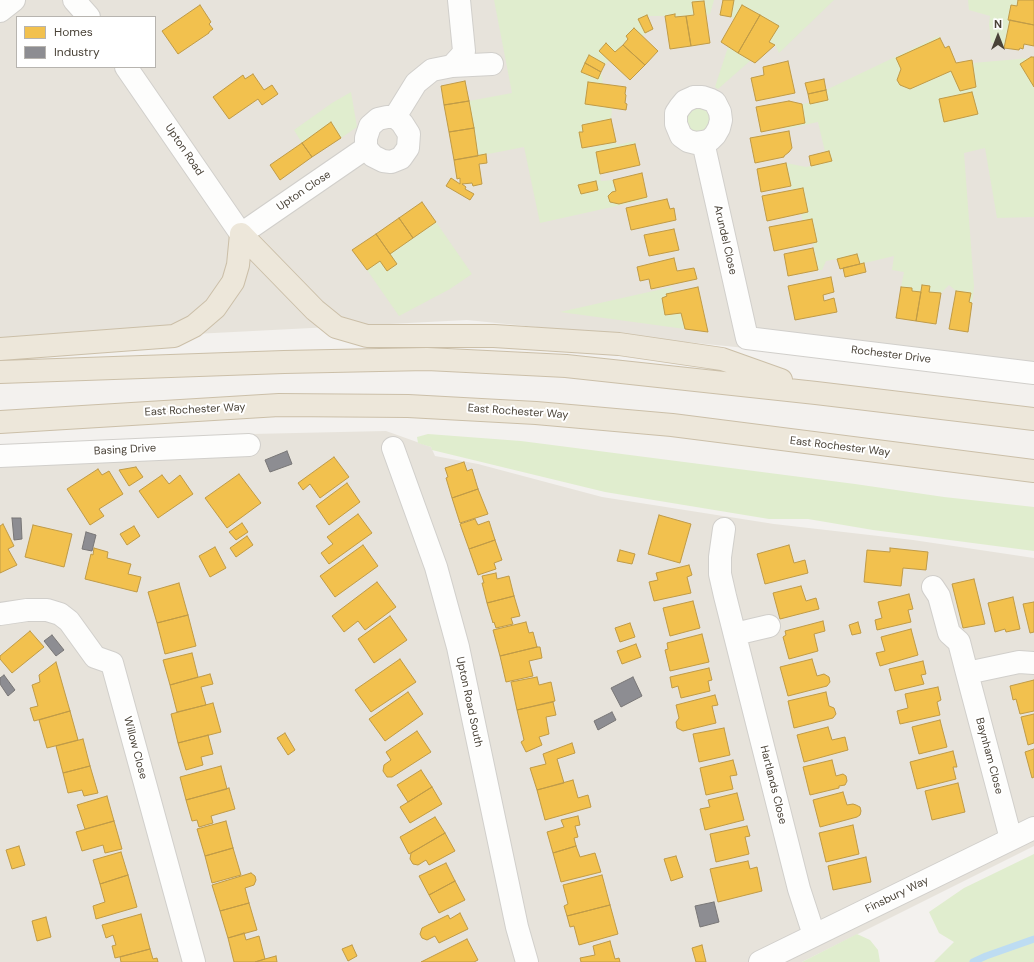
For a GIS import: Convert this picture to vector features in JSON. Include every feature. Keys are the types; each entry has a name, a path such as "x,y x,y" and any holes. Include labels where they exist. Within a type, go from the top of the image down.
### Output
{"highway":[{"path":"0,349 174,336 194,326 215,308 233,282 238,265 241,234"},
{"path":"241,234 315,310 336,327 367,336 494,336 619,344 722,359 816,392"},
{"path":"0,372 284,362 427,359 566,366 816,392 1034,419"},
{"name":"East Rochester Way","path":"0,422 279,405 408,406 536,413 672,425 1034,471"}],"street":[{"path":"0,11 14,0"},
{"path":"74,0 87,16"},
{"path":"452,66 462,56 464,51 459,0"},
{"path":"395,117 416,83 432,70 452,66 492,64"},
{"name":"Upton Road","path":"127,68 241,234"},
{"path":"395,117 402,123 409,134 408,148 401,158 391,162 383,161 373,156 366,148 366,138 370,126 378,119 395,117"},
{"name":"Arundel Close","path":"703,142 747,338"},
{"name":"Upton Close","path":"241,234 366,148"},
{"name":"Rochester Drive","path":"747,338 1034,373"},
{"name":"Basing Drive","path":"0,456 249,445"},
{"name":"Upton Road South","path":"393,448 436,567 458,647 517,927 527,962"},
{"name":"Hartlands Close","path":"724,529 720,574 799,889 814,936"},
{"name":"Baynham Close","path":"933,587 939,596 949,633 959,642 1011,839"},
{"name":"Willow Close","path":"0,614 27,610 46,610 60,614 69,621 95,658 112,663 194,962"},
{"path":"735,634 768,626"},
{"path":"967,673 1019,662 1034,663"},
{"name":"Finsbury Way","path":"760,962 1034,828"}],"shaded area":[{"path":"0,0 1034,0 1034,377 467,320 0,344"},
{"path":"386,431 431,447 435,456 478,464 602,497 774,524 913,540 1034,558 1034,846 802,962 0,962 0,445 251,434"}],"green space":[{"path":"494,0 714,0 710,14 706,15 703,1 692,2 694,15 675,17 675,14 665,16 647,16 653,29 642,36 628,39 615,52 606,44 599,51 609,61 605,64 601,72 603,84 588,83 586,104 612,108 611,119 582,125 583,132 579,133 582,148 616,142 617,145 636,141 635,144 596,152 601,181 613,180 616,191 612,192 608,196 609,201 619,204 647,197 648,199 540,223 524,147 478,156 469,101 512,93"},
{"path":"734,0 834,0 779,53 775,45 769,42 778,26 743,5 734,19 731,17"},
{"path":"968,0 1018,0 1017,6 1011,6 1008,19 1010,20 1004,48 991,42 989,24 990,16 969,10"},
{"path":"939,36 940,38 897,58 901,69 897,80 900,85 910,89 951,71 960,90 976,87 973,63 1030,58 1034,87 1034,217 997,218 985,148 964,153 974,286 972,303 969,302 971,293 956,291 949,285 941,293 929,292 930,286 922,285 921,292 912,291 912,288 901,287 904,272 892,270 894,256 840,269 837,259 826,261 822,270 818,270 813,243 817,242 812,219 803,221 801,214 808,212 803,189 791,191 786,163 806,167 811,166 825,152 818,122 785,129 785,127 805,123 802,104 828,100 826,90"},
{"path":"728,47 751,60 718,89 715,87"},
{"path":"351,92 357,127 341,138 331,122 302,143 294,130 332,103"},
{"path":"704,106 714,117 702,135 688,130 684,115 689,109"},
{"path":"436,222 472,274 450,289 399,316 367,270 380,261 387,271 397,264 390,254"},
{"path":"671,287 673,293 666,294 667,296 662,298 665,315 681,313 685,329 560,312"},
{"path":"428,434 521,441 855,484 944,497 1034,507 1034,551 873,530 808,519 769,519 605,492 432,450 431,447 418,443 417,437"},
{"path":"1034,854 1034,962 934,962 954,942 939,933 929,912 964,888"},
{"path":"857,934 870,940 878,950 880,962 802,962"}],"building: Homes":[{"path":"723,0 734,0 731,17 720,15"},
{"path":"1018,0 1034,0 1034,25 1008,20 1011,5 1017,6"},
{"path":"704,1 710,43 691,46 686,16 694,15 692,2"},
{"path":"200,5 211,22 209,24 213,29 178,54 162,31"},
{"path":"742,5 760,15 738,53 721,42"},
{"path":"675,14 675,17 686,16 691,46 670,49 665,16"},
{"path":"647,15 653,29 645,33 638,19"},
{"path":"760,15 779,26 769,42 775,45 755,63 738,53"},
{"path":"1010,20 1034,25 1034,46 1024,44 1023,49 1020,48 1019,50 1004,48"},
{"path":"634,28 658,51 645,65 623,45 628,39 626,36"},
{"path":"940,38 945,48 949,46 956,63 972,60 976,87 960,91 951,71 910,89 900,85 897,80 901,69 896,58"},
{"path":"606,43 615,52 623,45 645,65 630,80 599,51"},
{"path":"589,55 605,64 601,72 585,63"},
{"path":"1031,57 1034,57 1034,87 1020,64"},
{"path":"788,61 795,93 756,101 751,78 764,75 763,67"},
{"path":"585,63 601,72 598,79 581,72"},
{"path":"253,74 264,90 272,85 278,94 262,105 258,99 229,119 213,97 243,75 245,79"},
{"path":"824,79 826,90 808,94 805,83"},
{"path":"465,81 469,101 444,105 441,86"},
{"path":"588,82 626,87 626,110 585,104"},
{"path":"826,90 828,100 810,104 808,94"},
{"path":"972,92 978,114 944,122 939,99"},
{"path":"469,101 474,128 449,132 444,105"},
{"path":"789,101 802,104 805,123 761,132 756,107"},
{"path":"611,119 616,142 582,148 579,132 583,132 582,125"},
{"path":"331,122 341,138 312,157 302,143"},
{"path":"474,128 478,156 454,160 449,132"},
{"path":"789,131 792,148 784,157 755,163 750,138"},
{"path":"302,143 312,157 280,180 270,165"},
{"path":"635,144 640,165 600,174 596,152"},
{"path":"829,151 832,161 811,166 809,156"},
{"path":"486,154 487,163 479,164 482,184 473,186 472,183 462,184 466,187 465,189 474,194 470,200 446,186 451,178 460,184 460,178 457,179 454,160"},
{"path":"786,163 791,186 761,192 757,169"},
{"path":"642,173 647,197 619,204 610,202 608,196 612,192 616,191 613,180"},
{"path":"596,181 598,190 581,194 578,185"},
{"path":"803,188 808,212 767,221 762,196"},
{"path":"667,199 670,209 674,208 676,220 631,230 626,208"},
{"path":"422,202 436,222 413,238 399,218"},
{"path":"399,218 413,238 390,254 376,234"},
{"path":"812,219 817,242 774,251 769,227"},
{"path":"674,229 679,250 649,256 644,235"},
{"path":"376,234 397,264 387,271 380,261 367,270 352,250"},
{"path":"813,248 818,270 788,276 784,254"},
{"path":"857,254 860,264 840,269 837,259"},
{"path":"674,258 677,271 694,268 697,279 651,289 649,279 640,281 637,267"},
{"path":"864,263 866,272 845,277 843,268"},
{"path":"831,277 834,292 823,295 824,301 834,298 837,312 795,320 788,286"},
{"path":"922,285 930,286 929,292 941,293 936,324 916,321"},
{"path":"698,287 708,332 685,329 681,313 665,315 662,298 667,296 666,294"},
{"path":"901,287 912,288 912,291 921,292 916,321 896,318"},
{"path":"956,291 971,293 969,302 972,303 968,332 949,329"},
{"path":"334,457 349,477 320,498 310,484 303,490 298,483"},
{"path":"464,462 467,471 472,469 478,489 452,498 446,478 448,477 445,468"},
{"path":"136,467 143,477 129,486 119,470"},
{"path":"98,469 102,475 109,471 123,494 99,509 104,516 90,525 67,489"},
{"path":"239,474 261,503 227,528 205,498"},
{"path":"162,475 169,484 180,475 193,494 158,518 139,491"},
{"path":"347,483 360,502 329,525 316,506"},
{"path":"478,489 488,514 460,523 452,498"},
{"path":"358,514 372,533 329,564 321,553 333,544 327,537"},
{"path":"659,515 691,524 680,563 648,554"},
{"path":"475,519 478,525 489,521 495,540 469,549 460,524"},
{"path":"242,523 248,532 236,540 229,532"},
{"path":"3,524 14,546 8,549 17,565 0,573 0,526"},
{"path":"33,525 72,534 64,567 25,557"},
{"path":"134,526 140,536 127,545 120,534"},
{"path":"247,536 253,545 236,557 230,548"},
{"path":"495,540 502,560 494,563 496,569 478,575 469,549"},
{"path":"363,545 378,566 335,597 320,576"},
{"path":"789,545 794,563 805,560 808,573 765,584 757,554"},
{"path":"215,547 226,568 210,577 199,556"},
{"path":"94,548 108,552 107,558 131,564 128,574 141,577 137,592 85,579 91,554 93,555"},
{"path":"890,548 928,552 926,570 903,568 901,586 864,582 867,550 890,552"},
{"path":"620,550 635,554 632,564 617,561"},
{"path":"689,565 692,575 687,577 691,593 654,601 649,582 658,580 656,573"},
{"path":"496,573 497,579 509,576 514,596 487,603 482,583 484,583 482,576"},
{"path":"974,579 985,624 963,628 952,584"},
{"path":"377,582 396,607 365,630 358,621 344,632 332,616"},
{"path":"179,583 188,615 157,623 148,592"},
{"path":"801,586 806,601 816,598 819,609 780,619 773,593"},
{"path":"909,594 913,609 908,610 911,622 877,630 875,620 882,618 878,602"},
{"path":"514,596 520,616 511,618 513,624 496,628 487,603"},
{"path":"1013,597 1020,629 1006,632 1005,629 995,632 988,603"},
{"path":"693,601 700,628 670,636 663,608"},
{"path":"1034,602 1034,632 1030,633 1023,604"},
{"path":"188,615 196,646 165,654 157,623"},
{"path":"390,616 407,640 374,663 358,639"},
{"path":"823,621 825,631 814,634 818,651 789,659 783,637 786,635 785,631"},
{"path":"526,622 529,633 533,632 537,647 500,656 493,630"},
{"path":"858,622 861,633 852,635 849,625"},
{"path":"630,623 635,637 620,642 615,628"},
{"path":"911,629 918,655 880,666 876,653 885,651 881,637"},
{"path":"30,631 44,647 12,673 0,659 0,656"},
{"path":"702,634 709,662 670,671 665,650 668,649 667,643"},
{"path":"636,644 641,657 622,664 617,651"},
{"path":"540,647 542,658 529,661 533,676 506,682 500,656"},
{"path":"192,653 198,677 170,685 163,660"},
{"path":"400,659 416,682 371,712 355,690"},
{"path":"812,659 817,676 824,674 829,677 830,682 827,686 788,696 780,667"},
{"path":"923,661 926,674 921,675 924,684 895,691 889,669"},
{"path":"56,662 70,711 34,721 30,708 38,706 32,685 40,682 39,675"},
{"path":"709,668 712,680 708,681 710,691 681,698 678,686 672,688 670,677"},
{"path":"210,674 213,684 201,687 206,705 177,712 170,685"},
{"path":"537,677 539,685 551,682 555,701 517,710 511,682"},
{"path":"1034,680 1034,711 1020,714 1016,699 1013,700 1010,686"},
{"path":"938,687 941,700 937,702 940,715 900,724 897,711 908,708 905,694"},
{"path":"408,692 423,714 385,741 369,719"},
{"path":"826,692 829,706 834,708 836,714 833,718 794,728 788,701"},
{"path":"715,695 718,705 712,706 716,723 683,731 677,728 676,722 679,718 676,705"},
{"path":"553,702 556,715 546,717 549,734 539,737 542,745 526,752 521,742 524,740 517,710"},
{"path":"213,703 221,732 178,743 171,714"},
{"path":"70,711 78,740 47,748 39,720"},
{"path":"1034,714 1034,743 1028,745 1021,717"},
{"path":"940,720 947,747 919,754 912,727"},
{"path":"828,727 832,740 845,737 848,750 804,762 797,735"},
{"path":"724,728 730,755 699,762 693,734"},
{"path":"417,731 431,752 392,777 387,777 383,771 384,765 391,760 386,752"},
{"path":"285,733 295,750 288,755 277,738"},
{"path":"208,735 213,754 201,757 203,765 186,770 178,743"},
{"path":"83,739 90,766 63,773 56,746"},
{"path":"572,743 575,753 557,759 564,783 537,790 530,768 546,764 543,754"},
{"path":"1034,749 1034,777 1032,778 1025,752"},
{"path":"953,751 957,767 953,767 956,779 917,789 910,762"},
{"path":"733,760 737,775 730,776 733,789 706,795 700,768"},
{"path":"832,760 836,776 843,774 846,776 847,781 845,785 839,786 839,788 810,795 803,767"},
{"path":"90,766 98,793 84,796 82,790 68,793 63,773"},
{"path":"221,766 227,789 186,800 180,777"},
{"path":"421,770 432,787 408,802 397,785"},
{"path":"573,780 578,798 588,795 591,807 545,820 537,790"},
{"path":"958,783 965,812 932,820 925,791"},
{"path":"432,787 442,804 410,823 400,807"},
{"path":"229,788 235,809 211,816 213,823 199,827 197,820 192,821 186,800"},
{"path":"843,792 847,805 853,804 860,807 860,815 820,827 813,800"},
{"path":"737,793 744,820 705,830 700,809 710,807 708,800"},
{"path":"107,796 114,821 85,829 77,805"},
{"path":"578,816 580,825 575,826 578,837 574,838 576,846 553,853 547,832 564,827 561,820"},
{"path":"435,817 445,833 409,854 400,837"},
{"path":"114,821 122,849 105,853 103,845 82,851 76,832"},
{"path":"226,821 233,848 205,856 197,829"},
{"path":"853,825 859,854 826,862 819,833"},
{"path":"747,826 750,836 745,837 749,854 716,862 710,834"},
{"path":"445,833 455,851 429,865 426,860 418,865 413,864 410,859 411,853"},
{"path":"19,846 25,865 12,869 6,850"},
{"path":"576,846 580,857 595,853 601,872 561,882 553,853"},
{"path":"233,848 241,875 212,883 205,856"},
{"path":"121,852 128,875 100,884 93,860"},
{"path":"676,856 683,877 671,881 664,859"},
{"path":"866,857 871,882 833,890 828,866"},
{"path":"748,861 750,869 757,867 762,891 718,902 710,869"},
{"path":"446,863 455,881 429,895 419,876"},
{"path":"251,873 255,876 256,880 254,885 245,888 249,903 220,911 212,885"},
{"path":"128,875 137,907 96,919 93,906 105,902 100,884"},
{"path":"602,875 610,905 567,916 564,906 568,904 563,885"},
{"path":"455,881 465,900 439,913 429,895"},
{"path":"249,903 257,930 228,938 220,911"},
{"path":"610,905 618,934 579,945 574,926 570,927 567,916"},
{"path":"460,913 468,929 439,943 435,936 427,940 422,938 420,934 422,928 448,915 450,919"},
{"path":"141,914 150,949 115,958 112,946 116,945 113,935 106,938 102,925"},
{"path":"46,917 51,937 37,941 32,921"},
{"path":"244,933 246,940 259,936 265,959 255,962 234,962 228,938"},
{"path":"467,939 478,960 474,962 421,962"},
{"path":"610,941 615,959 619,958 620,962 581,962 580,958 595,955 593,946"},
{"path":"352,945 357,956 348,961 342,949"},
{"path":"702,945 706,962 696,962 692,948"},
{"path":"150,949 153,959 157,958 158,962 121,962 120,957"},
{"path":"276,956 277,962 255,962 265,959"}],"building: Industry":[{"path":"287,451 292,464 270,472 265,460"},
{"path":"12,518 21,518 22,539 14,540"},
{"path":"86,532 96,535 92,551 82,549"},
{"path":"52,635 64,650 56,656 44,641"},
{"path":"4,675 15,690 8,696 0,684 0,678"},
{"path":"633,677 642,696 621,707 611,688"},
{"path":"612,712 616,720 598,730 594,721"},
{"path":"714,902 719,922 700,927 695,906"}],"waterway":[{"path":"973,962 1034,939"}]}
